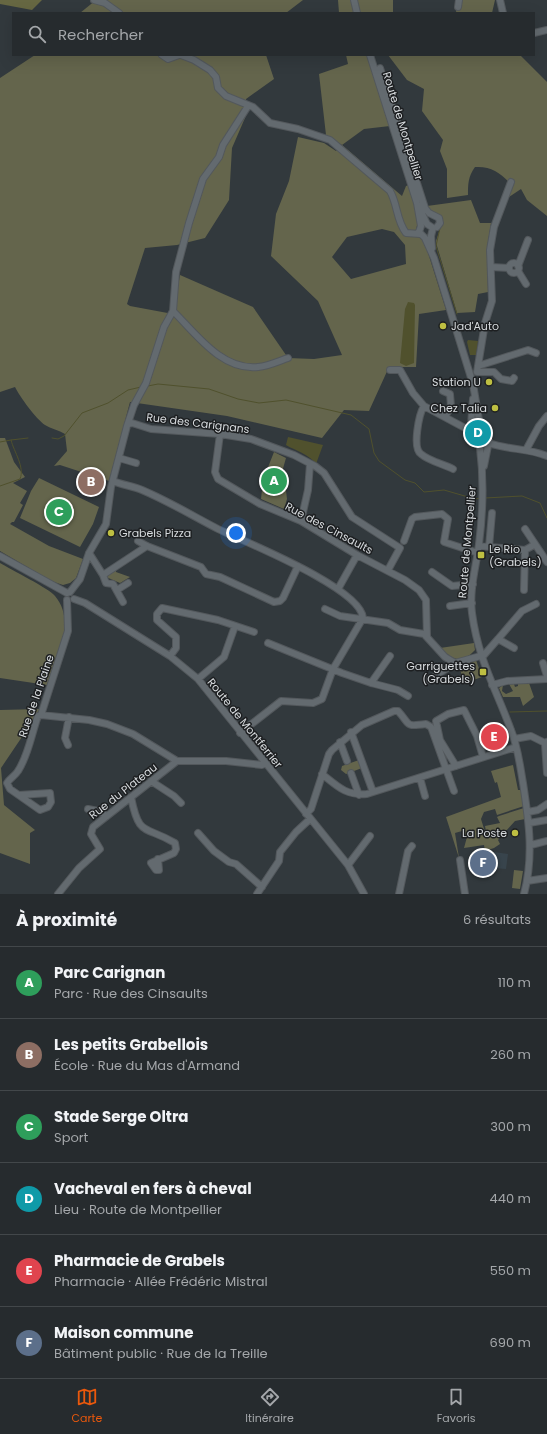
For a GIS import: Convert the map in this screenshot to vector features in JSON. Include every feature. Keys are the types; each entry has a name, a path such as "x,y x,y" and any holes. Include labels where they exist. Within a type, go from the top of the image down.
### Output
{"street":[{"path":"94,0 105,3 118,12"},
{"path":"354,0 357,12"},
{"path":"458,7 459,0"},
{"path":"500,0 503,12"},
{"path":"535,33 547,30"},
{"path":"163,56 168,60 178,56"},
{"path":"183,56 194,60 210,70 216,77 218,88 223,93 248,106 253,107 270,123 298,129 330,140 390,191 395,200 400,225 406,233 422,232"},
{"name":"Route de Montpellier","path":"370,56 417,203 422,232 434,258 470,376 475,417 481,432 481,437 476,444 480,448 483,470 483,502 472,603 480,656 514,738 528,812 531,845 524,894"},
{"path":"380,68 425,208 428,213 439,218 440,223 437,227"},
{"path":"70,596 80,579 89,553 106,524 113,481 128,424 134,405 144,386 164,327 173,311 176,272 189,222 203,180 219,157 223,145 248,106"},
{"path":"477,369 485,323 492,301 490,250 494,227 511,182"},
{"path":"491,267 509,268 512,273 518,269 528,240"},
{"path":"518,269 526,284"},
{"path":"173,311 213,352 226,360 257,367 288,358"},
{"path":"470,376 477,369 528,350 536,352"},
{"path":"477,369 494,372 501,379 512,380 514,378"},
{"path":"390,370 400,370 413,393 424,406 465,428 472,428"},
{"path":"443,392 450,394 451,406 445,417"},
{"path":"424,406 420,413 416,448 420,454 453,469"},
{"path":"526,450 539,426 547,416"},
{"name":"Route de Montpellier","path":"475,417 472,428 481,437"},
{"name":"Rue des Carignans","path":"128,424 132,423 151,429 220,434 264,443 310,464 324,473 352,517 400,548 388,570"},
{"name":"Rue des Cinsaults","path":"220,434 215,472 218,479 260,504 301,522 357,555 388,570"},
{"path":"481,437 487,438 488,444"},
{"path":"480,448 488,444 511,449 526,450 547,456"},
{"name":"Route de Montpellier","path":"483,470 488,444"},
{"path":"119,458 136,463"},
{"path":"301,522 308,490 310,464"},
{"path":"113,481 141,489 218,529 298,566 346,594 363,613 363,618 333,669 322,699 313,703 282,701 240,733"},
{"path":"489,547 492,513"},
{"path":"404,541 412,519 415,517 442,514 448,519 444,542 447,544 478,550 489,547 525,550 534,545"},
{"path":"525,529 534,545 547,562"},
{"path":"138,541 201,567 206,574 220,577 274,602 280,601 283,598 298,566"},
{"path":"103,575 147,546"},
{"path":"524,590 525,550"},
{"path":"89,553 103,575 106,583 113,584 123,602"},
{"path":"338,589 357,555"},
{"name":"Route de Montferrier","path":"0,556 170,656 198,679 264,764 348,865 364,894"},
{"path":"388,570 405,580 424,596 427,636 445,657 455,663"},
{"path":"432,572 452,586 473,584"},
{"path":"117,590 128,583"},
{"name":"Rue de la Plaine","path":"19,795 8,786 7,782 21,767 28,751 38,716 41,715 68,631 70,596"},
{"path":"450,606 472,603"},
{"path":"429,680 455,663 486,654 522,611 536,604"},
{"path":"170,656 176,648 176,637 157,620 160,608 193,614 254,632"},
{"path":"325,610 340,616 363,618 388,623 400,630 427,636"},
{"path":"198,679 224,657 235,626"},
{"path":"498,639 514,648"},
{"path":"268,642 333,669 371,683 398,690 408,696"},
{"path":"371,683 390,656"},
{"path":"492,685 507,681 547,677 543,663"},
{"path":"456,766 440,740 436,721 448,714 464,710 477,736 483,757"},
{"path":"257,894 279,862 280,852 308,817 329,754 351,732 362,725 398,711 406,724 410,726 429,725 447,769 454,791"},
{"path":"41,715 89,720 113,726 134,734 177,761 226,761 264,764"},
{"path":"68,745 65,738 69,717"},
{"path":"351,732 373,792"},
{"path":"514,738 531,736 546,745 545,754 547,773"},
{"path":"340,742 346,762"},
{"path":"321,777 345,792 358,795 420,778 516,747"},
{"name":"Rue du Plateau","path":"58,894 79,868 100,849 92,837 91,831 107,816 177,761"},
{"path":"351,773 358,795"},
{"path":"420,778 425,796"},
{"path":"151,781 174,796 181,803"},
{"path":"50,793 52,802 48,807 40,810 19,795 50,793"},
{"path":"131,797 135,816 139,825 147,831 176,844 174,853 158,859"},
{"path":"528,812 545,806 546,820 529,823"},
{"path":"88,809 98,811 107,816"},
{"path":"198,833 214,851 229,862 236,864 262,887"},
{"path":"348,865 370,836"},
{"path":"531,845 547,841"},
{"path":"399,894 408,851 412,846"},
{"path":"460,860 465,894"},
{"path":"527,881 547,878"}],"shaded area":[{"path":"0,0 42,0 32,10 0,4"},
{"path":"96,0 303,0 287,12 123,12 109,2 120,12 81,12"},
{"path":"338,0 393,0 393,12 339,12"},
{"path":"457,0 495,0 492,12 456,12"},
{"path":"33,56 266,56 274,79 246,99 248,111 232,148 229,200 205,238 177,245 145,248 127,304 130,306 173,314 180,275 253,307 288,358 314,359 342,355 318,301 271,256 276,214 289,181 298,137 324,143 336,151 342,145 402,196 406,186 409,185 418,221 416,230 418,236 424,240 446,310 419,314 416,367 389,367 369,411 344,410 322,438 227,416 130,402 109,481 60,465 54,466 67,451 65,434 41,422 28,408 15,387 0,392 0,78","holes":["382,229 394,232 405,245 406,264 351,279 332,257 347,237"]},
{"path":"346,56 367,56 390,126 364,129 342,145 326,135 319,74 348,64"},
{"path":"389,56 521,56 547,82 547,216 527,200 521,189 509,197 506,194 509,182 502,175 490,169 480,167 475,167 471,174 468,195 447,198 447,169 440,151 443,140 422,111 424,89 407,80"},
{"path":"471,200 480,223 491,223 487,248 488,292 478,294 475,312 457,313 436,241 443,220 427,206"},
{"path":"408,302 414,303 415,305 414,363 406,366 400,363 405,309"},
{"path":"468,340 478,341 476,355 470,355 467,342"},
{"path":"288,437 323,445 316,464 306,455 286,445"},
{"path":"0,438 5,438 14,462 25,477 13,483 27,491 20,503 23,505 14,522 10,524 49,546 83,559 76,578 70,583 63,585 51,581 0,551"},
{"path":"274,452 286,458 282,472 287,499 284,509 261,499 261,485"},
{"path":"39,478 99,507 93,524 80,547 20,518 31,491"},
{"path":"0,563 52,593 61,606 65,628 63,640 47,685 0,678"},
{"path":"116,570 116,572 130,577 120,583 106,577"},
{"path":"474,643 475,650 466,658 461,659 454,658 440,648"},
{"path":"476,660 482,677 465,683 458,665"},
{"path":"529,683 534,697 523,706 520,697 503,697 499,688 503,685 502,691 506,694 513,691 509,684 514,684 515,687 518,686 518,684"},
{"path":"40,709 36,723 28,728 1,768 4,805 35,830 30,833 30,864 0,853 0,710"},
{"path":"359,760 362,768 346,774 341,770 342,766"},
{"path":"513,765 518,790 521,790 524,806 497,815 495,809 484,812 481,819 485,832 485,826 500,823 497,817 524,808 525,819 515,821 498,840 500,844 485,851 484,845 464,848 467,837 464,837 462,831 455,833 459,858 446,817 501,797 497,782 495,783 491,771"},
{"path":"494,852 508,854 506,869 493,868"},
{"path":"514,870 523,871 520,889 512,888"}],"waterway":[{"path":"440,228 436,246 457,314"},
{"path":"148,386 158,384 209,389 238,399 259,403 286,400 351,415 369,429 374,453 379,461 405,480 415,483 424,492 444,490 475,499 480,498"},
{"path":"52,438 58,439 64,436 82,413 108,403 128,390 141,387"},
{"path":"0,486 20,479 20,465 11,440 28,438"},
{"path":"0,442 11,440"},
{"path":"485,498 522,496 540,503 547,518"},
{"path":"510,712 547,711"}],"place":[{"name":"Jad'Auto","path":"443,326"},
{"name":"Station U","path":"489,382"},
{"name":"Chez Talia","path":"495,408"},
{"name":"Vacheval en fers à cheval","path":"478,433"},
{"name":"Parc Carignan","path":"274,481"},
{"name":"Les petits Grabellois","path":"91,482"},
{"name":"Stade Serge Oltra","path":"59,512"},
{"name":"Grabels Pizza","path":"111,533"},
{"name":"Le Rio (Grabels)","path":"481,555"},
{"name":"Garriguettes (Grabels)","path":"483,672"},
{"name":"Pharmacie de Grabels","path":"494,737"},
{"name":"La Poste","path":"515,833"},
{"name":"Maison commune","path":"483,863"}]}
